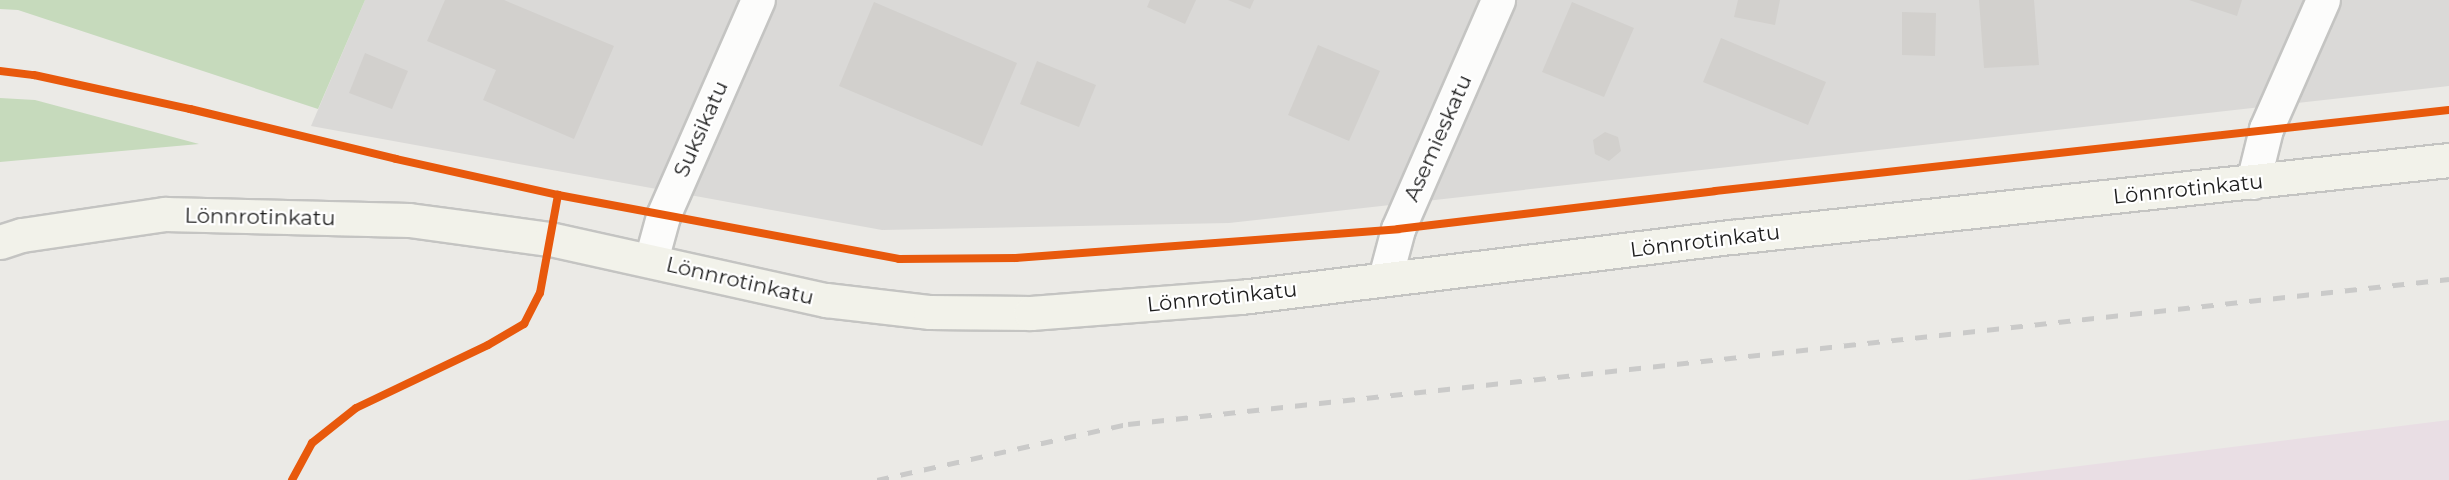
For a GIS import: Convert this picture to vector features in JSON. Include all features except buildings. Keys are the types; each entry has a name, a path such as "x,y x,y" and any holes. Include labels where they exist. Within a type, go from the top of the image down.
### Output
{"street":[{"name":"Suksikatu","path":"651,260 663,216 758,0"},
{"name":"Asemieskatu","path":"1385,279 1398,229 1498,0"},
{"path":"2253,182 2266,129 2324,0"},
{"name":"Lönnrotinkatu","path":"0,242 22,235 165,214 409,220 550,239 826,300 930,312 1031,313 1241,297 1732,237 2449,160"}],"shaded area":[{"path":"365,0 2449,0 2449,86 1229,223 882,230 311,126"},
{"path":"2449,420 2449,480 1967,480"}],"green space":[{"path":"0,0 365,0 318,109 18,10 0,9"},
{"path":"0,98 35,100 199,144 0,162"}],"railway":[{"path":"877,480 1128,424 2449,279"}],"cycle path":[{"path":"0,71 34,75 190,109 396,159 558,195 899,259 1016,258 1398,229 1715,191 2449,110"},
{"path":"292,480 312,443 356,408 488,345 524,324 540,293 558,195"}]}
